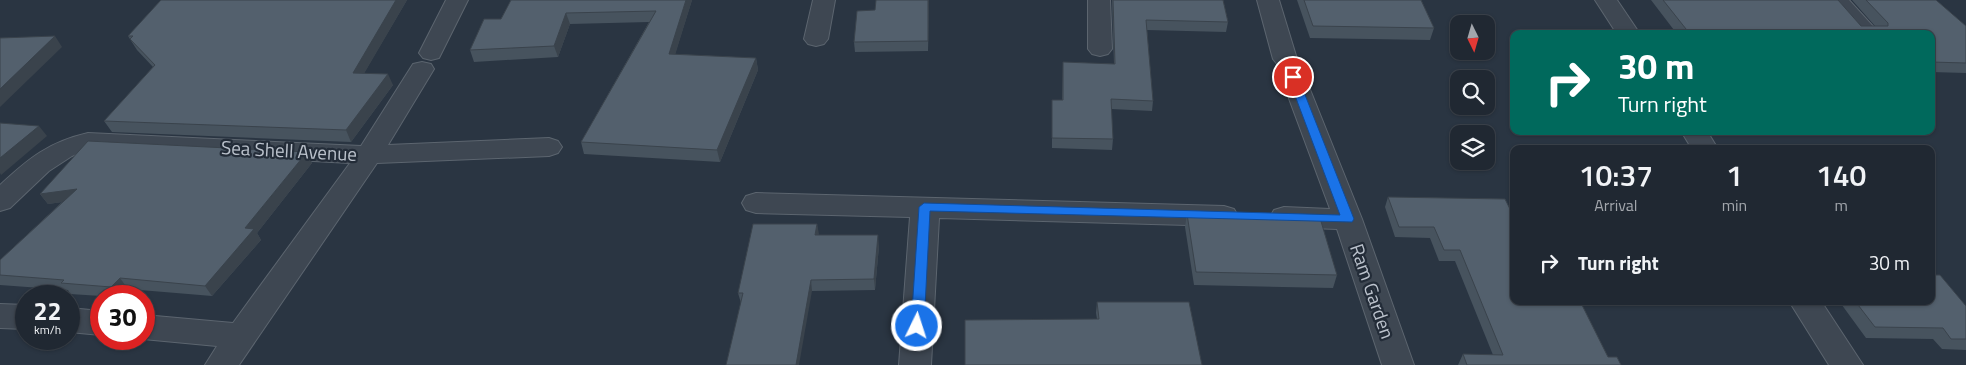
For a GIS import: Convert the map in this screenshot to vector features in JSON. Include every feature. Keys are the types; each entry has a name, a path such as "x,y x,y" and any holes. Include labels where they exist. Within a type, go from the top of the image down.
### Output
{"street":[{"path":"368,154 426,61 457,0"},
{"path":"816,39 824,0"},
{"path":"1099,0 1100,49"},
{"name":"Ram Garden","path":"1268,0 1289,68 1348,219 1398,365"},
{"path":"1606,0 1626,30"},
{"path":"1837,0 1865,30"},
{"name":"Sea Shell Avenue","path":"0,201 49,157 72,144 104,141 368,154"},
{"path":"368,154 549,147"},
{"name":"Sea Shell Avenue","path":"221,365 368,154"},
{"path":"756,203 1348,219"},
{"path":"915,365 924,207"},
{"path":"1807,305 1847,365"},
{"path":"0,316 15,317"},
{"path":"155,328 242,336"}],"building":[{"path":"161,0 396,0 353,73 388,74 346,130 104,121 155,65 130,39 133,36 128,36"},
{"path":"511,0 686,0 669,54 756,58 717,150 581,142 656,11 566,13 554,46 470,50 484,19 501,19"},
{"path":"876,0 928,0 928,41 854,42 857,11 875,10"},
{"path":"1113,0 1223,0 1228,22 1146,20 1153,101 1111,99 1113,139 1052,138 1052,100 1063,100 1063,62 1115,64"},
{"path":"1304,0 1421,0 1434,28 1313,26"},
{"path":"1663,0 1838,0 1861,26 1888,26 1888,23 1866,0 1936,0 1966,26 1966,63 1935,62 1935,30 1687,30"},
{"path":"55,36 0,89 0,38"},
{"path":"0,123 39,126 0,158"},
{"path":"88,141 307,152 245,228 254,229 205,286 120,278 113,285 90,285 61,283 64,280 0,275 0,260 77,189 40,194"},
{"path":"1388,197 1505,199 1510,209 1510,305 1582,305 1608,357 1617,357 1621,365 1467,365 1463,354 1503,355 1460,250 1444,250 1434,227 1399,227"},
{"path":"1187,214 1320,218 1337,275 1196,272"},
{"path":"753,224 817,224 815,235 878,235 874,279 811,280 796,365 726,365 743,293 738,293"},
{"path":"1935,275 1940,275 1966,306 1966,339 1951,339 1943,328 1875,327 1858,305 1935,305"},
{"path":"1097,302 1189,302 1202,365 965,365 965,320 1099,319"}],"route":[{"path":"917,326 924,207 1348,219 1293,77"}]}
